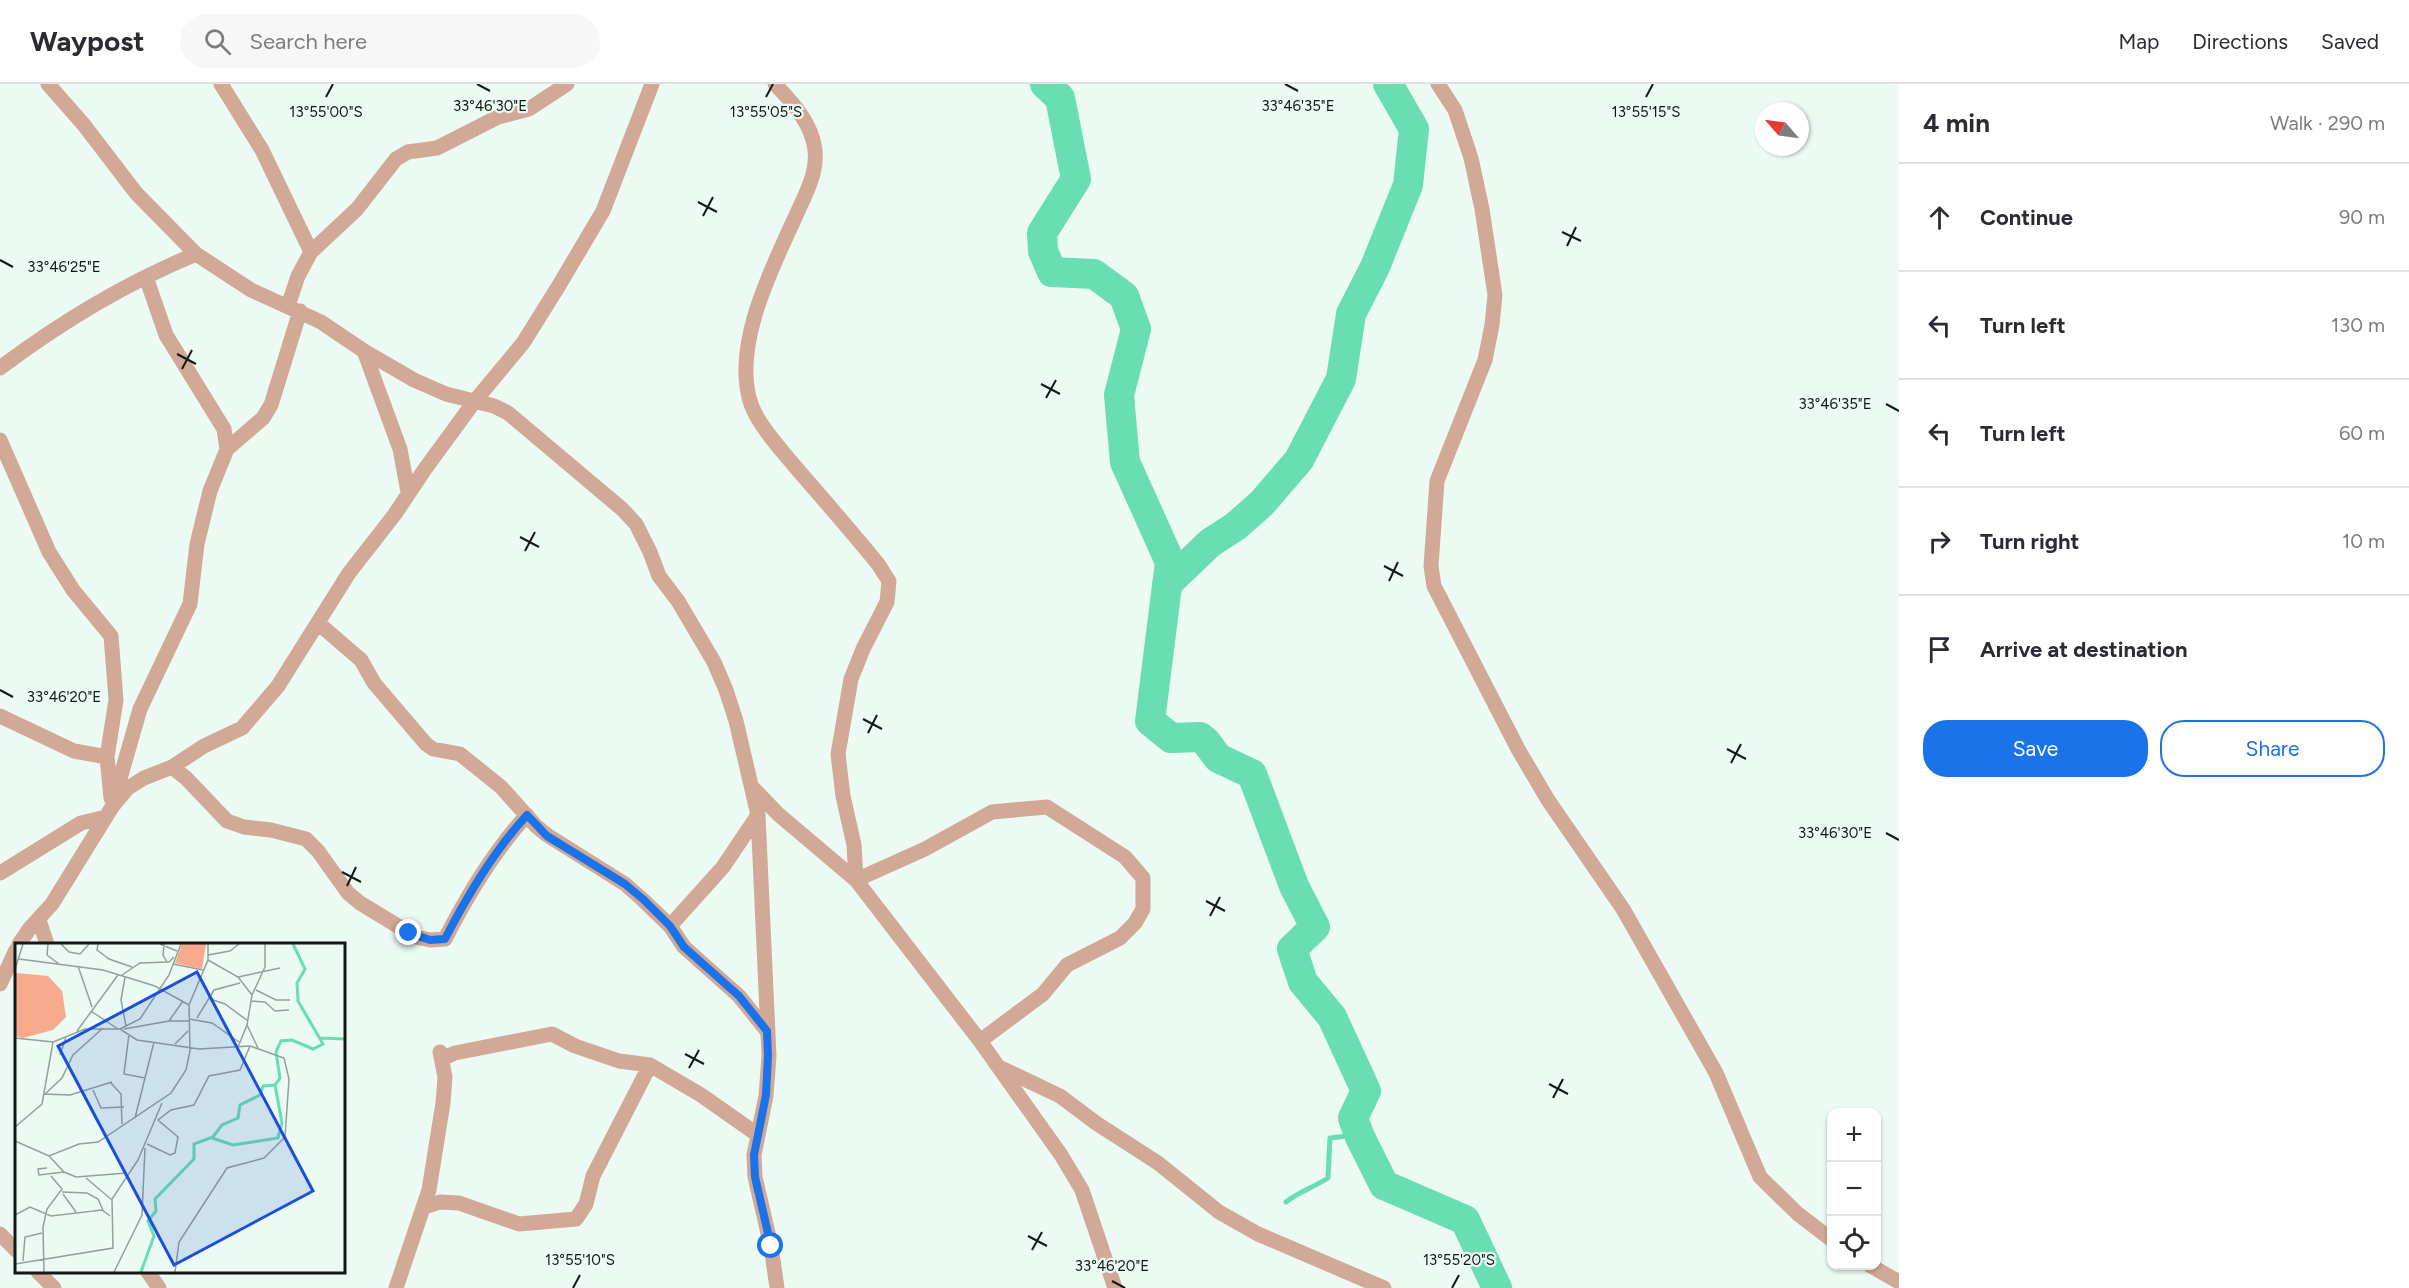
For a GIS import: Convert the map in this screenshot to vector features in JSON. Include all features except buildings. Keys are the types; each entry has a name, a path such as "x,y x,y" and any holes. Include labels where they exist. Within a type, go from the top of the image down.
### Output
{"street":[{"path":"48,84 84,125 136,193 196,254 252,290 342,334 364,351 414,380 474,402 494,406 508,413 622,509 636,524 659,576 678,601 714,662 726,690 758,815 768,1056 766,1095 754,1155 755,1177 771,1246 777,1288"},
{"path":"109,812 140,709 190,604 197,544 210,491 227,449 263,418 271,405 294,309 298,276 311,252 357,209 396,159 408,152 437,148 498,117 529,109 567,84"},
{"path":"20,943 30,928 52,904 109,812 128,789 144,778 172,767 204,746 242,728 278,686 349,573 389,522 408,492 474,402 523,343 603,211 652,84"},
{"path":"775,84 795,106 807,126 814,141 816,159 813,177 781,247 752,324 746,379 751,405 775,442 879,564 889,582 887,602 863,649 851,679 838,754 843,796 854,845 856,880"},
{"path":"1438,84 1455,110 1471,158 1482,209 1494,295 1492,325 1485,360 1437,481 1431,566 1434,586 1518,750 1548,800 1623,909 1711,1063 1760,1177 1798,1214 1827,1236"},
{"path":"226,85 262,150 311,252"},
{"path":"0,368 93,304 196,254"},
{"path":"146,277 166,335 224,429 227,449"},
{"path":"364,351 400,449 408,492"},
{"path":"0,440 49,552 73,590 111,636 116,700 107,757 109,812"},
{"path":"318,623 362,660 374,683 426,744 433,749 460,754 508,793 547,836 625,884 670,926 684,947 739,996 767,1031"},
{"path":"0,716 74,751 107,757"},
{"path":"172,767 186,778 227,821 244,827 271,830 306,839 318,851 348,893 360,903 409,933 430,940 445,939 485,867 506,838 527,815"},
{"path":"752,786 778,814 856,880 980,1041 1061,1155 1082,1190 1109,1284"},
{"path":"856,880 925,849 992,812 1035,807 1047,807 1125,857 1143,878 1143,909 1135,923 1120,938 1067,965 1043,994 980,1041"},
{"path":"0,873 81,823 109,812"},
{"path":"670,926 723,867 758,815"},
{"path":"39,920 46,943"},
{"path":"0,984 15,952"},
{"path":"396,1288 425,1207 443,1103 445,1077 441,1055 519,1042 546,1033 552,1034 575,1046 619,1060 650,1065 701,1095 758,1135"},
{"path":"425,1207 440,1202 459,1203 519,1224 576,1219 586,1204 593,1176 650,1065"},
{"path":"998,1067 1060,1096 1096,1123 1158,1163 1219,1212 1258,1234 1384,1288"},
{"path":"0,1234 15,1249"},
{"path":"1878,1270 1899,1282"},
{"path":"39,1273 54,1288"},
{"path":"149,1273 159,1288"}],"waterway":[{"path":"1045,84 1060,98 1076,179 1042,233 1043,251 1052,272 1094,274 1124,296 1136,329 1119,395 1125,462 1170,562 1150,721 1171,738 1200,737 1218,758 1252,774 1294,886 1315,927 1292,949 1303,982 1332,1017 1366,1091 1353,1118 1360,1137 1384,1185 1465,1220 1497,1288"},
{"path":"1167,584 1210,543 1236,526 1262,503 1299,460 1341,379 1351,314 1375,267 1408,185 1414,129 1388,84"},
{"path":"1286,1202 1328,1178 1330,1138 1355,1135 1360,1137"}],"route":[{"path":"409,933 430,940 445,939 485,867 506,838 527,815 547,836 625,884 644,900 670,926 684,947 739,996 767,1031 766,1095 754,1155 755,1177 771,1246"}]}
